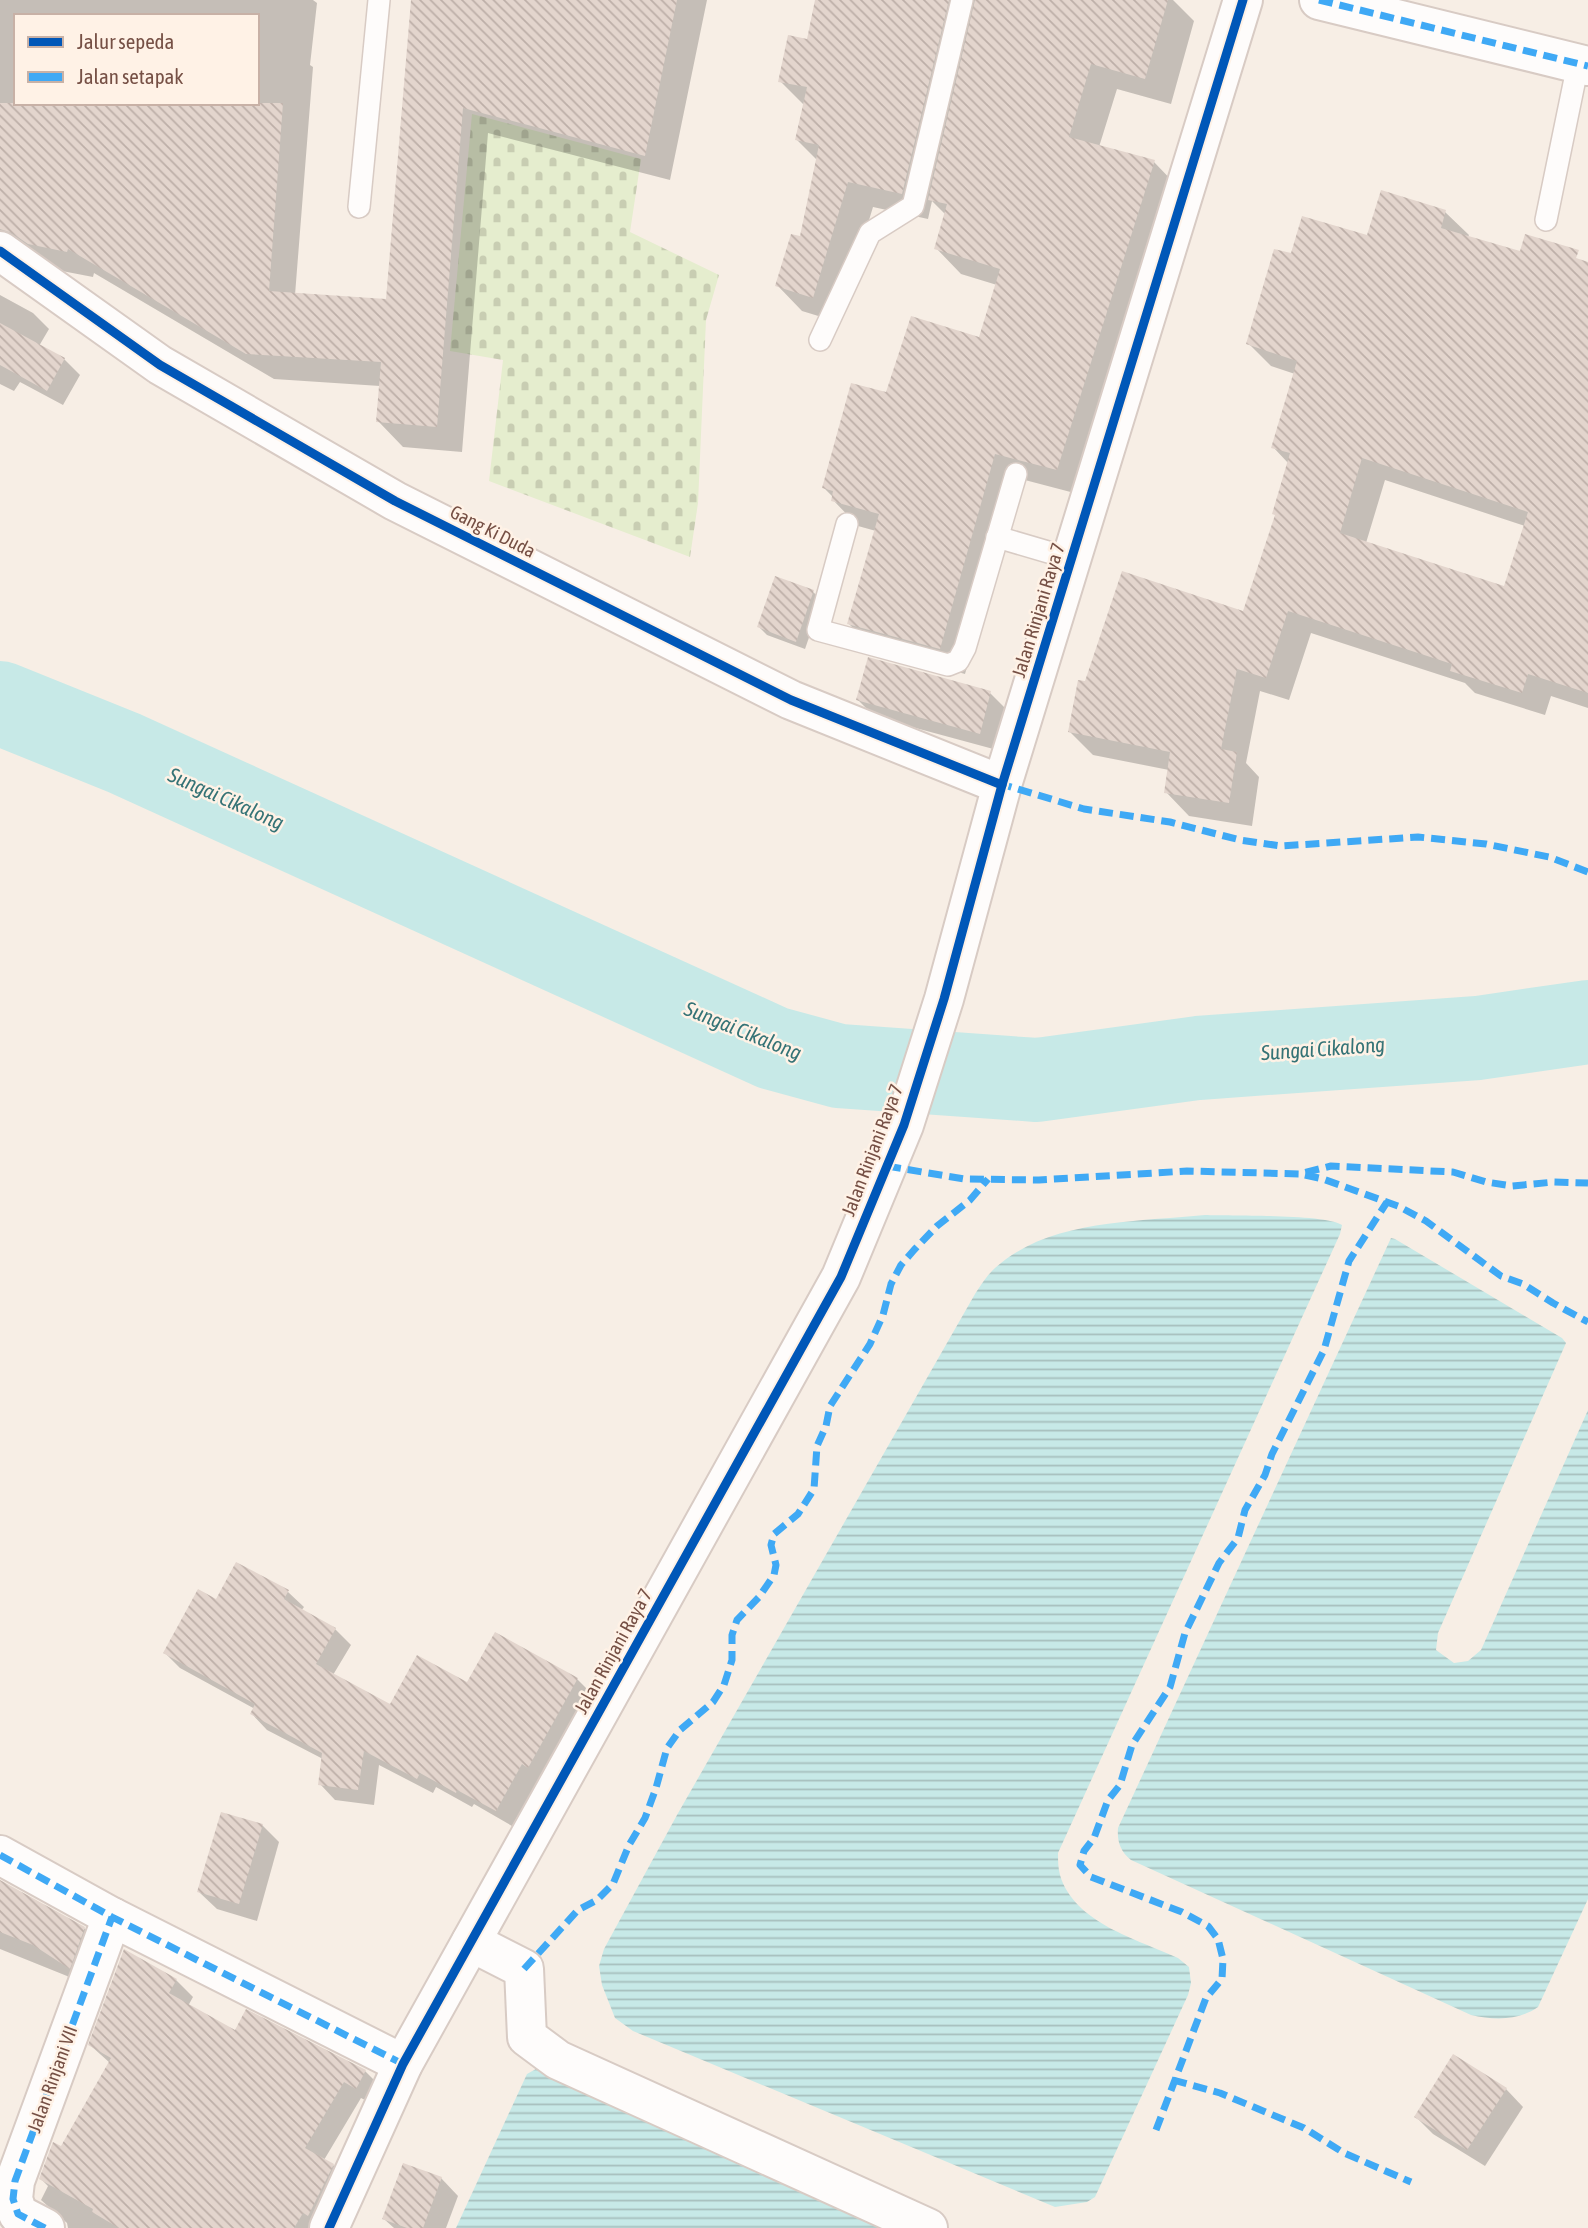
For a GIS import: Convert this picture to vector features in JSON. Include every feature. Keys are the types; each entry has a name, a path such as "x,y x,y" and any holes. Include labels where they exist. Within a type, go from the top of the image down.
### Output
{"street":[{"name":"Jalan Rinjani Raya 7","path":"328,2228 403,2064 841,1277 904,1125 944,999 1002,785 1242,0"},
{"path":"1319,0 1583,65"},
{"name":"Gang Ki Duda","path":"0,251 160,365 395,501 791,700 1002,785"},
{"path":"0,1855 111,1917 403,2064"},
{"name":"Jalan Rinjani VII","path":"44,2228 18,2214 13,2199 15,2181 111,1917"},
{"path":"471,1942 524,1969 527,2037 558,2060 928,2228"}],"lane":[{"path":"359,207 379,0"},
{"path":"820,340 870,233 913,206 962,0"},
{"path":"1546,220 1583,65"},
{"path":"847,524 818,630 948,665 958,662 965,648 1016,474"},
{"path":"998,537 1072,559"}],"green space":[{"path":"472,114 641,159 630,232 719,275 706,320 698,503 690,557 489,481 503,360 450,351"}],"water":[{"path":"1205,1215 1298,1217 1333,1221 1342,1225 1058,1853 1060,1875 1067,1892 1079,1906 1126,1936 1178,1958 1189,1967 1191,1983 1188,1995 1095,2197 1087,2202 1055,2207 633,2031 615,2018 602,1985 599,1966 604,1949 677,1815 987,1277 1017,1252 1041,1240 1067,1232 1123,1222"},
{"path":"1391,1238 1562,1338 1566,1343 1438,1633 1436,1650 1454,1663 1468,1661 1481,1650 1588,1410 1588,1899 1538,2007 1514,2017 1488,2018 1471,2015 1131,1860 1120,1846 1118,1837 1118,1828"},
{"path":"536,2069 892,2228 456,2228 527,2074"}],"building":[{"path":"411,0 677,0 645,156 463,108 437,427 376,422 381,362 246,354 68,249 67,252 28,244 12,233 0,229 0,103 283,103 269,291 386,299"},
{"path":"815,0 949,0 902,194 848,182 813,298 775,286 791,234 800,236 819,145 795,140 807,87 778,82 788,35 807,39"},
{"path":"975,0 1168,0 1145,79 1091,64 1069,137 1155,160 1057,470 995,454 940,649 847,624 879,514 831,501 833,491 822,488 851,383 886,392 911,316 979,337 1000,269 934,249 947,204 928,200"},
{"path":"1381,190 1446,210 1441,228 1520,251 1525,234 1579,250 1576,258 1588,262 1588,693 1528,674 1522,693 1450,671 1452,664 1288,611 1266,678 1237,669 1221,749 1237,752 1229,803 1164,793 1170,752 1068,732 1078,680 1085,681 1122,571 1243,611 1275,515 1272,514 1290,453 1271,448 1297,361 1246,344 1274,249 1291,253 1302,216 1367,235","holes":["1362,458 1528,512 1504,586 1340,533"]},
{"path":"0,323 65,358 47,391 0,365"},
{"path":"775,576 814,590 796,642 757,627"},
{"path":"868,657 991,691 980,734 856,700"},
{"path":"236,1562 289,1590 284,1599 336,1628 316,1664 390,1704 417,1655 467,1682 495,1632 578,1678 528,1768 522,1764 496,1811 420,1773 417,1779 364,1751 358,1790 318,1785 322,1753 250,1714 255,1704 163,1653 198,1589 216,1599"},
{"path":"221,1812 263,1824 239,1904 197,1892"},
{"path":"0,1880 85,1927 70,1969 33,1945 0,1932"},
{"path":"124,1949 177,1979 169,1993 235,2030 246,2009 366,2070 356,2089 344,2082 305,2148 334,2164 308,2216 303,2213 294,2228 119,2228 92,2212 93,2209 39,2179 53,2142 61,2146 111,2058 88,2045"},
{"path":"1453,2054 1507,2088 1467,2150 1414,2117"},
{"path":"403,2163 442,2177 423,2228 407,2228 382,2219"}],"waterway":[{"name":"Sungai Cikalong","path":"0,703 124,753 773,1048 839,1066 1037,1080 1198,1058 1478,1038 1588,1022"}],"marked path":[{"path":"1319,0 1588,66"},
{"path":"998,783 1084,809 1170,822 1240,840 1281,846 1418,837 1486,844 1549,857 1588,872"},
{"path":"887,1166 964,1179 1039,1180 1187,1171 1299,1174 1331,1166 1453,1172 1486,1182 1512,1186 1554,1182 1588,1183"},
{"path":"1305,1175 1398,1206 1426,1221 1501,1276 1523,1284 1588,1322"},
{"path":"524,1969 578,1910 597,1900 613,1884 629,1845 645,1818 667,1748 680,1730 713,1702 724,1685 732,1660 732,1635 737,1620 759,1597 774,1575 776,1565 771,1545 774,1534 798,1514 814,1489 817,1446 826,1426 830,1406 870,1344 883,1315 891,1284 901,1265 937,1226 970,1200 988,1179"},
{"path":"1156,2130 1206,1998 1222,1979 1223,1959 1218,1939 1208,1926 1182,1912 1091,1877 1080,1865 1084,1851 1094,1838 1108,1800 1120,1785 1132,1745 1170,1687 1185,1633 1219,1563 1238,1538 1245,1510 1265,1475 1272,1454 1324,1350 1349,1261 1387,1202"},
{"path":"0,1855 112,1917 403,2064"},
{"path":"45,2228 18,2214 13,2199 15,2181 112,1917"},
{"path":"1173,2080 1220,2093 1304,2128 1344,2153 1411,2182"}],"cycle path":[{"path":"329,2228 403,2064 841,1277 904,1125 944,999 1002,785 1243,0"},
{"path":"0,251 160,365 395,501 791,700 1002,785"}]}
